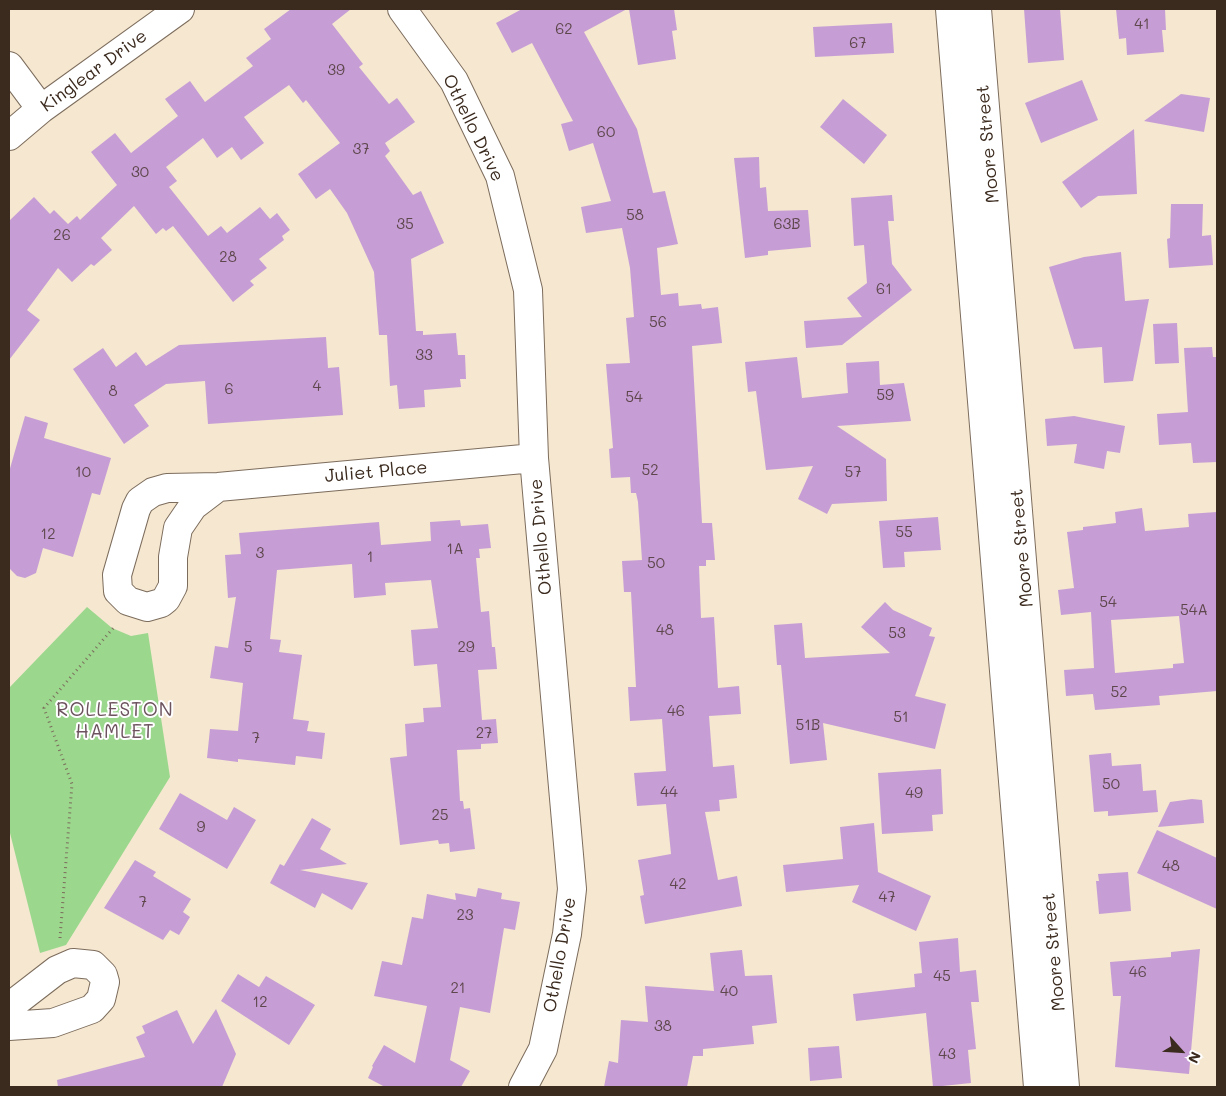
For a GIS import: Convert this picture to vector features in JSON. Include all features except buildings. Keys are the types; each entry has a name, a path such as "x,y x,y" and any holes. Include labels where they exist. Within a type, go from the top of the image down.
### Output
{"street":[{"name":"Kinglear Drive","path":"9,136 41,109 180,9"},
{"name":"Othello Drive","path":"402,9 454,81 500,176 528,290 534,458 572,889 567,934 543,1049 523,1087"},
{"name":"Moore Street","path":"950,9 1038,1087"},
{"name":"Moore Street","path":"977,9 1065,1087"},
{"path":"9,66 41,109"},
{"name":"Juliet Place","path":"133,604 122,597 116,582 129,527 140,502 154,492 167,488 218,487 534,458"},
{"path":"133,604 154,606 161,603 170,593 173,586 175,540 178,528 193,506 218,487"},
{"path":"9,1007 57,970 73,963 93,965 103,975 106,982 101,999 92,1009 53,1023 9,1026"}],"path":[{"path":"57,970 72,784 44,708 133,604"}],"green space":[{"path":"87,607 112,628 131,636 148,633 170,777 66,945 40,953 9,829 9,688"}],"district":[{"name":"ROLLESTON HAMLET","path":"115,721"}]}
